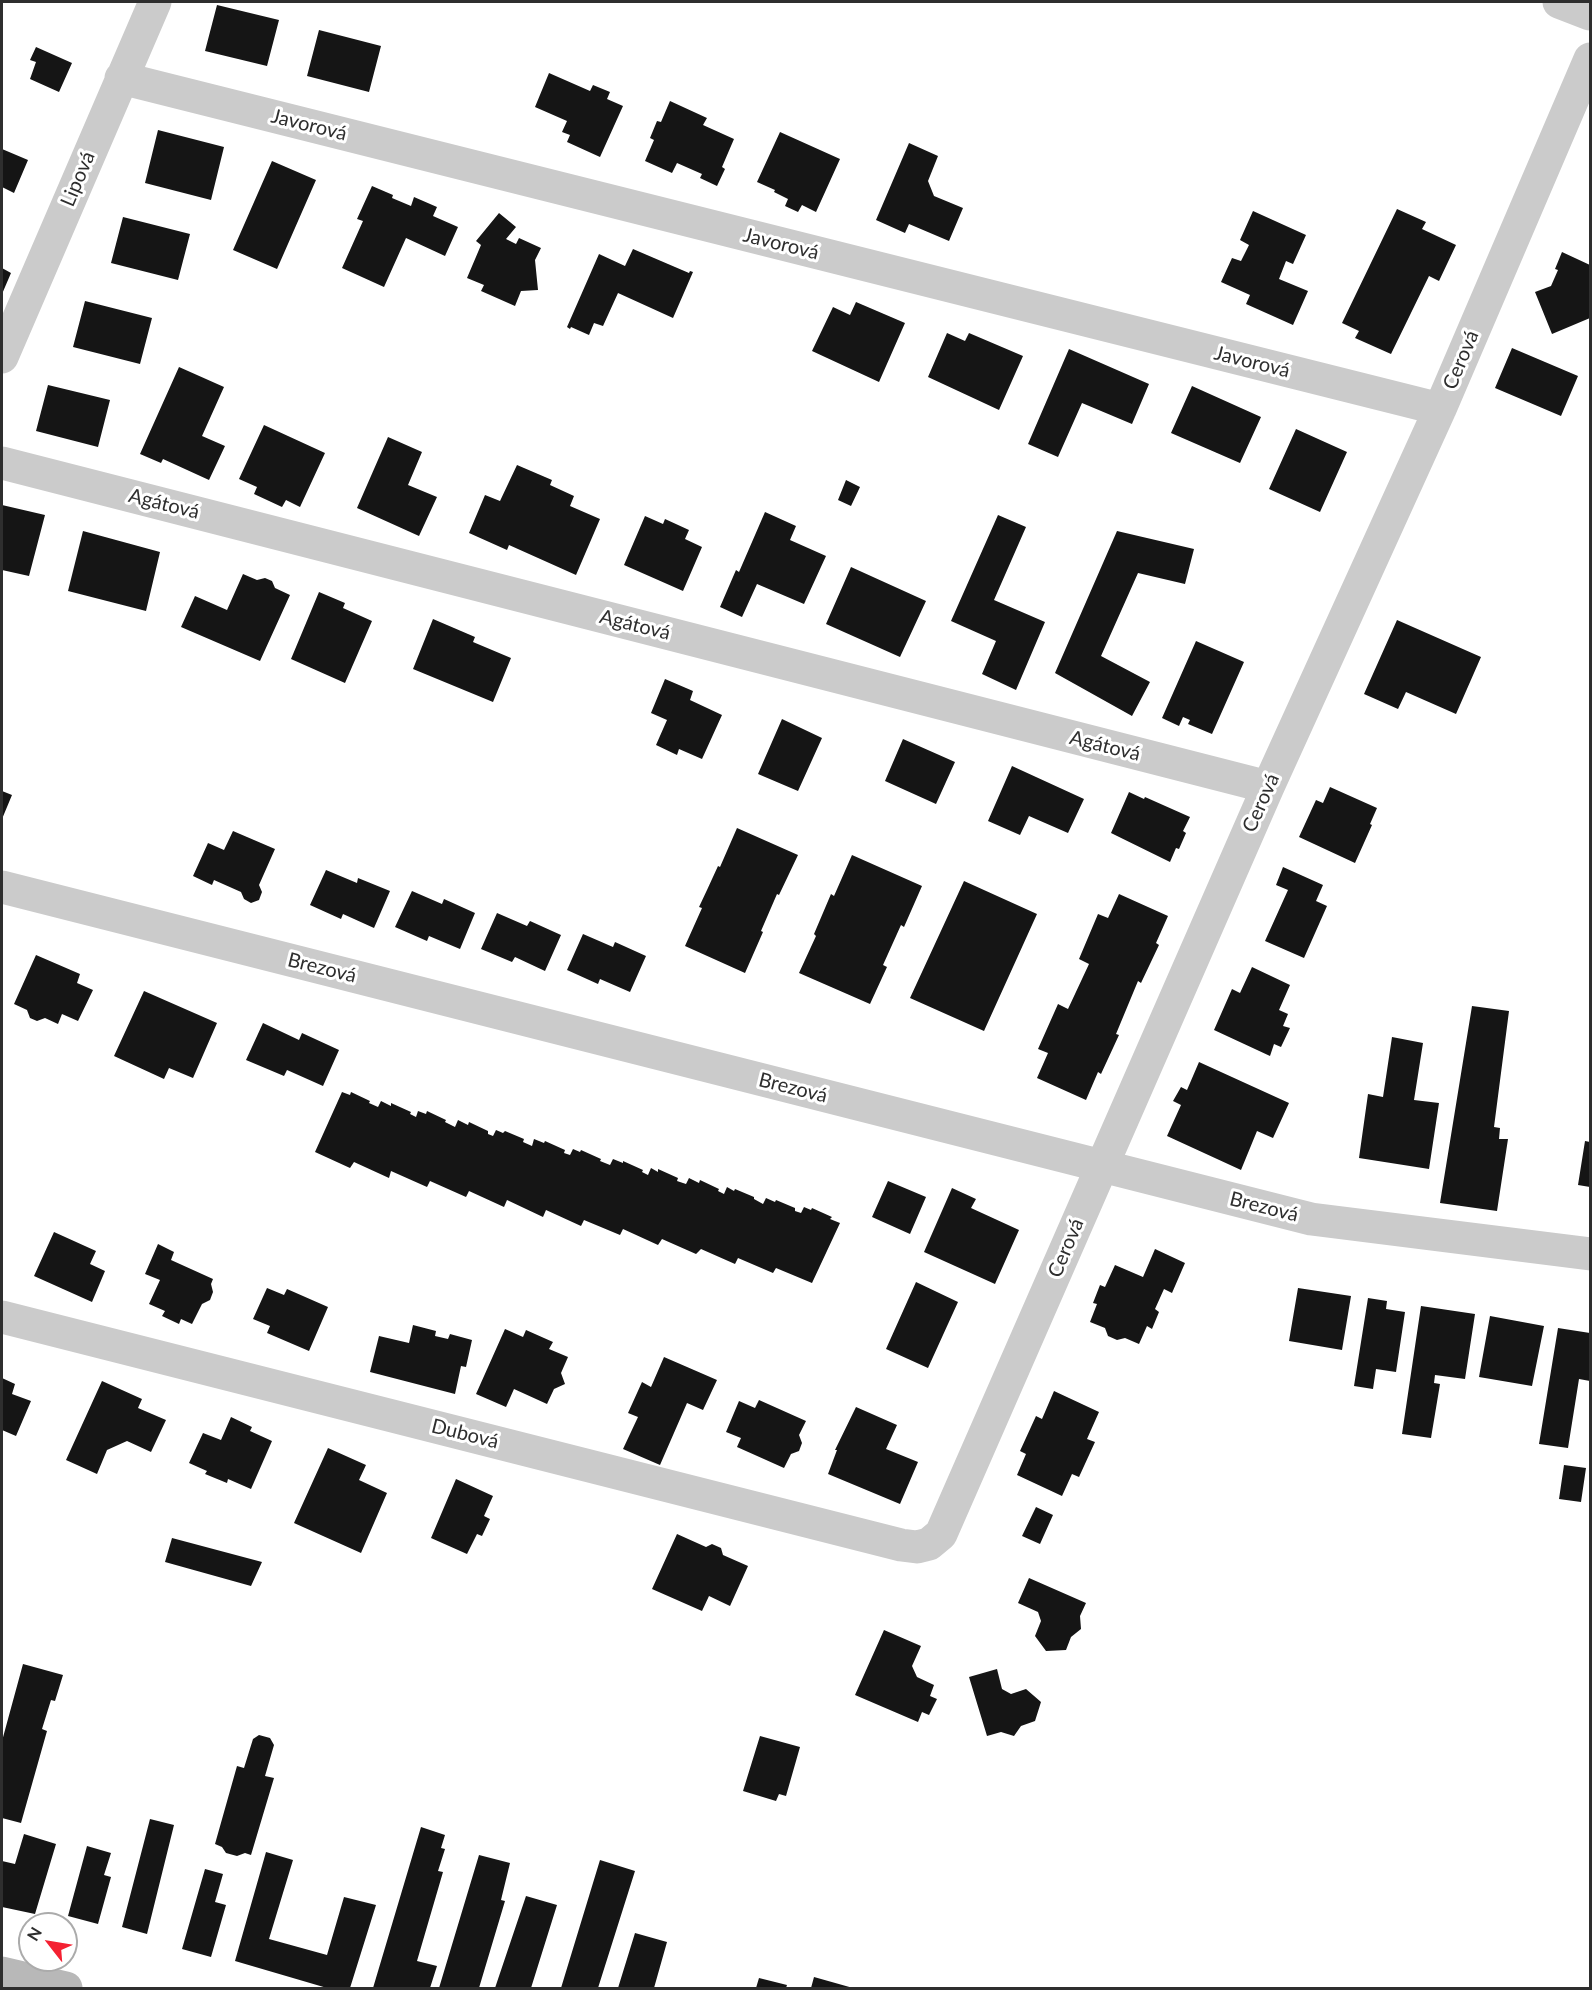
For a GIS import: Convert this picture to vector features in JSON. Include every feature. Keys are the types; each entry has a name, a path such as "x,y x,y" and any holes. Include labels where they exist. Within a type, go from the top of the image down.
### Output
{"main road":[{"path":"2,1973 66,1989"}],"street":[{"name":"Lipová","path":"2,357 155,2"},
{"path":"1559,2 1590,14"},
{"name":"Cerová","path":"929,1544 942,1534 1268,788 1440,409 1590,59"},
{"name":"Javorová","path":"121,78 1440,409"},
{"name":"Agátová","path":"2,463 1268,788"},
{"name":"Brezová","path":"2,887 1311,1219 1590,1254"},
{"name":"Dubová","path":"2,1317 901,1545 917,1547 929,1544"}],"building":[{"path":"217,5 279,20 267,66 205,51"},
{"path":"319,30 381,46 369,92 307,76"},
{"path":"36,47 72,63 59,92 30,79 36,62 30,60"},
{"path":"549,73 590,91 593,85 610,92 607,99 623,106 600,157 567,142 570,135 562,132 567,121 535,107"},
{"path":"670,101 707,118 703,125 734,139 717,186 700,178 702,174 677,163 672,173 645,161 654,140 650,138 657,121 661,122"},
{"path":"158,130 224,147 211,200 145,183"},
{"path":"780,132 840,159 816,212 802,205 798,212 785,206 788,199 757,182"},
{"path":"909,143 938,156 928,181 934,196 963,208 949,241 909,224 905,233 876,220"},
{"path":"2,149 28,160 14,193 2,187"},
{"path":"272,161 316,180 277,269 233,250"},
{"path":"372,186 411,206 414,197 437,207 433,216 458,227 445,256 406,238 384,287 342,268 363,221 357,219"},
{"path":"1397,209 1426,222 1422,229 1456,245 1439,281 1429,276 1391,354 1355,338 1359,331 1342,323"},
{"path":"1253,211 1306,235 1293,264 1286,261 1279,279 1308,291 1293,325 1246,304 1250,295 1221,282 1232,258 1241,261 1249,245 1240,240"},
{"path":"499,213 516,227 506,239 516,244 519,238 541,248 535,260 538,290 521,291 515,306 481,291 484,285 467,278 481,245 476,241"},
{"path":"123,217 190,234 178,280 111,263"},
{"path":"633,249 689,273 693,272 673,318 618,293 603,326 594,323 589,335 567,327 599,254 625,266"},
{"path":"1562,252 1590,265 1590,318 1552,334 1535,292 1551,286"},
{"path":"2,268 11,273 2,294"},
{"path":"85,301 152,318 140,364 73,347"},
{"path":"856,302 905,323 879,382 812,351 833,307 850,315"},
{"path":"947,333 965,341 969,333 1023,356 999,410 928,377"},
{"path":"1512,348 1578,376 1561,416 1495,388"},
{"path":"1069,349 1149,384 1132,424 1082,403 1058,457 1028,444"},
{"path":"179,367 224,387 202,436 225,446 209,480 163,459 161,463 140,454"},
{"path":"48,385 110,400 98,447 36,431"},
{"path":"1192,386 1261,417 1240,463 1171,433"},
{"path":"264,425 325,453 300,507 286,500 282,507 254,494 257,487 239,479"},
{"path":"1296,429 1347,452 1320,512 1269,489"},
{"path":"388,437 422,452 408,485 437,497 419,536 357,508"},
{"path":"517,465 552,480 550,485 574,496 570,506 600,519 576,575 509,545 507,550 469,533 485,495 500,501"},
{"path":"846,480 860,487 851,506 838,500"},
{"path":"2,505 45,515 29,576 2,570"},
{"path":"765,512 796,526 790,540 826,556 804,604 757,584 742,617 720,607 736,570 739,572"},
{"path":"998,515 1026,527 994,600 1045,622 1016,690 982,674 996,641 951,621"},
{"path":"645,516 663,524 665,519 689,530 685,539 702,547 683,591 624,565"},
{"path":"83,531 160,552 146,611 68,591"},
{"path":"1117,531 1194,549 1185,584 1138,573 1101,656 1150,682 1132,716 1055,673"},
{"path":"851,567 926,601 900,657 826,624"},
{"path":"243,574 257,580 265,578 272,581 275,588 290,595 260,661 181,627 195,596 227,610"},
{"path":"319,592 345,603 343,608 372,621 345,683 291,659"},
{"path":"433,619 475,637 473,642 511,658 493,702 413,669"},
{"path":"1397,620 1481,657 1456,714 1406,692 1398,709 1364,694"},
{"path":"1196,641 1244,662 1212,734 1188,724 1190,720 1183,717 1179,726 1162,718"},
{"path":"665,679 693,691 690,700 722,715 702,759 679,749 677,755 656,745 667,720 651,713"},
{"path":"782,719 822,738 798,791 758,774"},
{"path":"903,739 955,762 936,804 885,781"},
{"path":"1012,766 1084,799 1068,833 1029,816 1020,835 988,821"},
{"path":"1330,787 1377,808 1355,863 1299,837 1316,800 1323,803"},
{"path":"2,791 12,795 2,819"},
{"path":"1129,792 1190,817 1183,831 1186,833 1179,849 1176,848 1170,862 1111,833"},
{"path":"737,828 798,855 779,895 777,894 745,973 685,946 702,908 699,907"},
{"path":"233,831 275,849 259,885 262,892 259,900 251,903 244,899 241,892 214,880 212,885 193,876 208,843 224,850"},
{"path":"852,855 922,886 904,927 901,925 883,965 887,967 870,1004 799,973 816,936 814,934 831,894 834,896"},
{"path":"1283,867 1323,885 1316,901 1327,906 1304,958 1265,941 1288,890 1276,885"},
{"path":"326,870 357,883 358,878 390,891 374,928 343,914 341,919 310,905"},
{"path":"964,881 1037,914 984,1031 910,998"},
{"path":"412,891 442,904 444,899 475,913 460,949 429,936 427,941 395,927"},
{"path":"1119,894 1168,916 1156,943 1159,945 1141,983 1138,981 1116,1034 1119,1035 1101,1074 1098,1072 1086,1100 1037,1078 1048,1053 1038,1049 1058,1004 1068,1009 1089,964 1079,959 1098,914 1108,918"},
{"path":"497,913 527,926 530,921 561,935 545,971 515,957 512,962 481,949"},
{"path":"583,934 613,947 615,942 646,956 630,992 600,979 598,984 567,970"},
{"path":"36,955 80,974 77,983 93,990 78,1021 62,1014 58,1024 45,1018 37,1021 30,1018 27,1010 14,1004"},
{"path":"1252,967 1290,985 1279,1010 1288,1014 1283,1026 1290,1028 1281,1047 1274,1044 1270,1056 1214,1030 1232,989 1240,993"},
{"path":"144,991 217,1023 193,1078 169,1068 164,1079 114,1056"},
{"path":"1472,1006 1509,1011 1494,1127 1500,1128 1499,1139 1508,1139 1497,1211 1440,1203"},
{"path":"263,1023 299,1040 302,1033 339,1050 323,1086 287,1070 284,1076 246,1060"},
{"path":"1392,1037 1423,1043 1414,1100 1439,1103 1429,1169 1359,1158 1368,1094 1383,1097"},
{"path":"1199,1062 1289,1103 1273,1138 1257,1131 1241,1170 1167,1136 1181,1105 1173,1101 1181,1087 1187,1090"},
{"path":"342,1092 350,1095 351,1092 378,1107 381,1101 391,1106 391,1103 411,1112 410,1114 416,1117 418,1111 426,1114 427,1111 455,1127 458,1120 468,1125 469,1122 493,1136 496,1130 503,1133 505,1131 524,1139 523,1142 532,1146 534,1139 544,1143 545,1141 565,1150 564,1153 570,1155 573,1149 580,1152 581,1150 610,1165 613,1159 623,1163 623,1161 643,1170 642,1172 648,1175 651,1168 678,1178 677,1181 686,1184 689,1178 699,1183 700,1180 724,1194 727,1187 734,1191 735,1189 754,1197 763,1204 766,1198 795,1208 795,1211 801,1213 804,1207 811,1210 812,1208 840,1223 812,1283 776,1268 773,1273 738,1258 735,1264 701,1249 696,1254 662,1239 658,1245 623,1229 620,1235 584,1220 581,1226 546,1210 543,1217 507,1200 504,1207 469,1191 466,1197 430,1181 427,1187 391,1171 389,1178 354,1162 350,1168 315,1152"},
{"path":"1585,1141 1590,1142 1590,1187 1578,1185"},
{"path":"888,1181 926,1197 910,1234 872,1217"},
{"path":"952,1188 976,1199 971,1208 1019,1230 995,1284 924,1252"},
{"path":"54,1232 96,1251 90,1264 105,1271 92,1302 34,1276"},
{"path":"158,1244 174,1252 171,1260 213,1279 211,1284 213,1292 210,1300 202,1304 192,1324 181,1319 179,1324 162,1316 165,1311 149,1304 160,1280 145,1274"},
{"path":"1155,1249 1185,1263 1172,1293 1164,1289 1155,1309 1159,1312 1152,1329 1147,1326 1139,1344 1125,1338 1117,1340 1108,1336 1105,1328 1090,1322 1097,1304 1093,1303 1100,1285 1105,1287 1115,1265 1143,1277"},
{"path":"916,1282 958,1302 928,1368 886,1349"},
{"path":"267,1288 284,1295 287,1289 328,1307 309,1351 267,1333 270,1326 253,1319"},
{"path":"1298,1288 1351,1296 1342,1350 1289,1341"},
{"path":"1368,1298 1387,1301 1386,1309 1405,1312 1396,1372 1376,1369 1373,1389 1354,1386"},
{"path":"1421,1306 1475,1314 1465,1379 1435,1375 1434,1383 1440,1384 1431,1438 1402,1434"},
{"path":"1490,1316 1544,1326 1532,1386 1479,1377"},
{"path":"413,1325 436,1331 435,1336 448,1339 450,1334 472,1340 466,1367 461,1366 455,1394 370,1372 379,1336 409,1343"},
{"path":"1558,1328 1590,1333 1590,1381 1579,1379 1568,1448 1539,1444"},
{"path":"505,1329 523,1337 526,1330 553,1342 549,1349 568,1357 561,1373 565,1384 554,1389 547,1404 514,1389 506,1407 476,1394"},
{"path":"664,1357 717,1380 703,1410 687,1403 660,1465 623,1449 638,1417 628,1413 642,1382 651,1387"},
{"path":"2,1378 15,1384 12,1394 31,1401 16,1436 2,1430"},
{"path":"102,1381 142,1399 138,1408 166,1420 151,1452 127,1441 107,1450 97,1474 66,1460"},
{"path":"1054,1391 1099,1412 1087,1439 1095,1442 1079,1477 1072,1474 1062,1496 1017,1475 1026,1454 1020,1451 1036,1416 1042,1419"},
{"path":"759,1400 806,1421 799,1435 802,1443 799,1451 791,1454 784,1468 737,1447 741,1438 726,1432 739,1401 755,1408"},
{"path":"856,1407 897,1425 886,1449 918,1462 900,1504 828,1474 837,1450 835,1450"},
{"path":"231,1417 252,1427 250,1431 272,1441 251,1489 228,1479 227,1483 205,1474 207,1471 189,1463 203,1433 221,1440"},
{"path":"328,1448 366,1465 359,1480 387,1493 361,1553 294,1523"},
{"path":"1564,1465 1586,1468 1581,1502 1559,1499"},
{"path":"456,1479 493,1496 484,1516 490,1519 482,1536 477,1534 467,1554 431,1538"},
{"path":"1036,1507 1053,1515 1040,1544 1022,1536"},
{"path":"677,1534 706,1547 712,1544 721,1548 723,1555 748,1566 730,1606 709,1596 702,1611 652,1589"},
{"path":"172,1538 262,1562 251,1586 165,1562"},
{"path":"1029,1578 1086,1603 1080,1616 1081,1629 1071,1637 1066,1650 1046,1651 1035,1636 1041,1621 1038,1612 1018,1603"},
{"path":"884,1630 921,1646 912,1666 917,1677 934,1685 930,1696 937,1699 929,1715 922,1712 918,1722 855,1695"},
{"path":"23,1664 63,1675 55,1701 51,1700 42,1729 47,1731 21,1823 2,1818 2,1741"},
{"path":"997,1669 1002,1689 1011,1694 1026,1689 1041,1702 1035,1721 1021,1726 1014,1736 1001,1732 987,1736 969,1677"},
{"path":"259,1735 270,1738 274,1745 265,1776 274,1778 251,1855 245,1853 237,1856 226,1853 222,1847 215,1844 237,1766 244,1768 253,1739"},
{"path":"760,1736 800,1747 786,1796 779,1794 776,1801 743,1791"},
{"path":"150,1819 174,1825 147,1934 122,1927"},
{"path":"421,1827 445,1835 441,1848 445,1849 438,1871 443,1872 417,1961 437,1966 430,1988 373,1988"},
{"path":"24,1834 56,1844 36,1912 2,1907 2,1861 15,1864"},
{"path":"87,1846 111,1853 104,1875 111,1877 98,1924 78,1919 78,1912 69,1912"},
{"path":"266,1852 293,1860 269,1939 327,1955 344,1897 376,1905 350,1988 327,1988 235,1961"},
{"path":"479,1855 510,1863 501,1900 505,1901 479,1988 439,1988"},
{"path":"600,1860 635,1871 598,1988 561,1988"},
{"path":"205,1869 223,1874 215,1902 226,1905 211,1957 182,1949"},
{"path":"526,1896 557,1905 531,1988 495,1988"},
{"path":"635,1933 667,1942 654,1988 618,1988"},
{"path":"814,1977 853,1988 811,1988"},
{"path":"759,1978 787,1985 786,1988 756,1988"}]}
